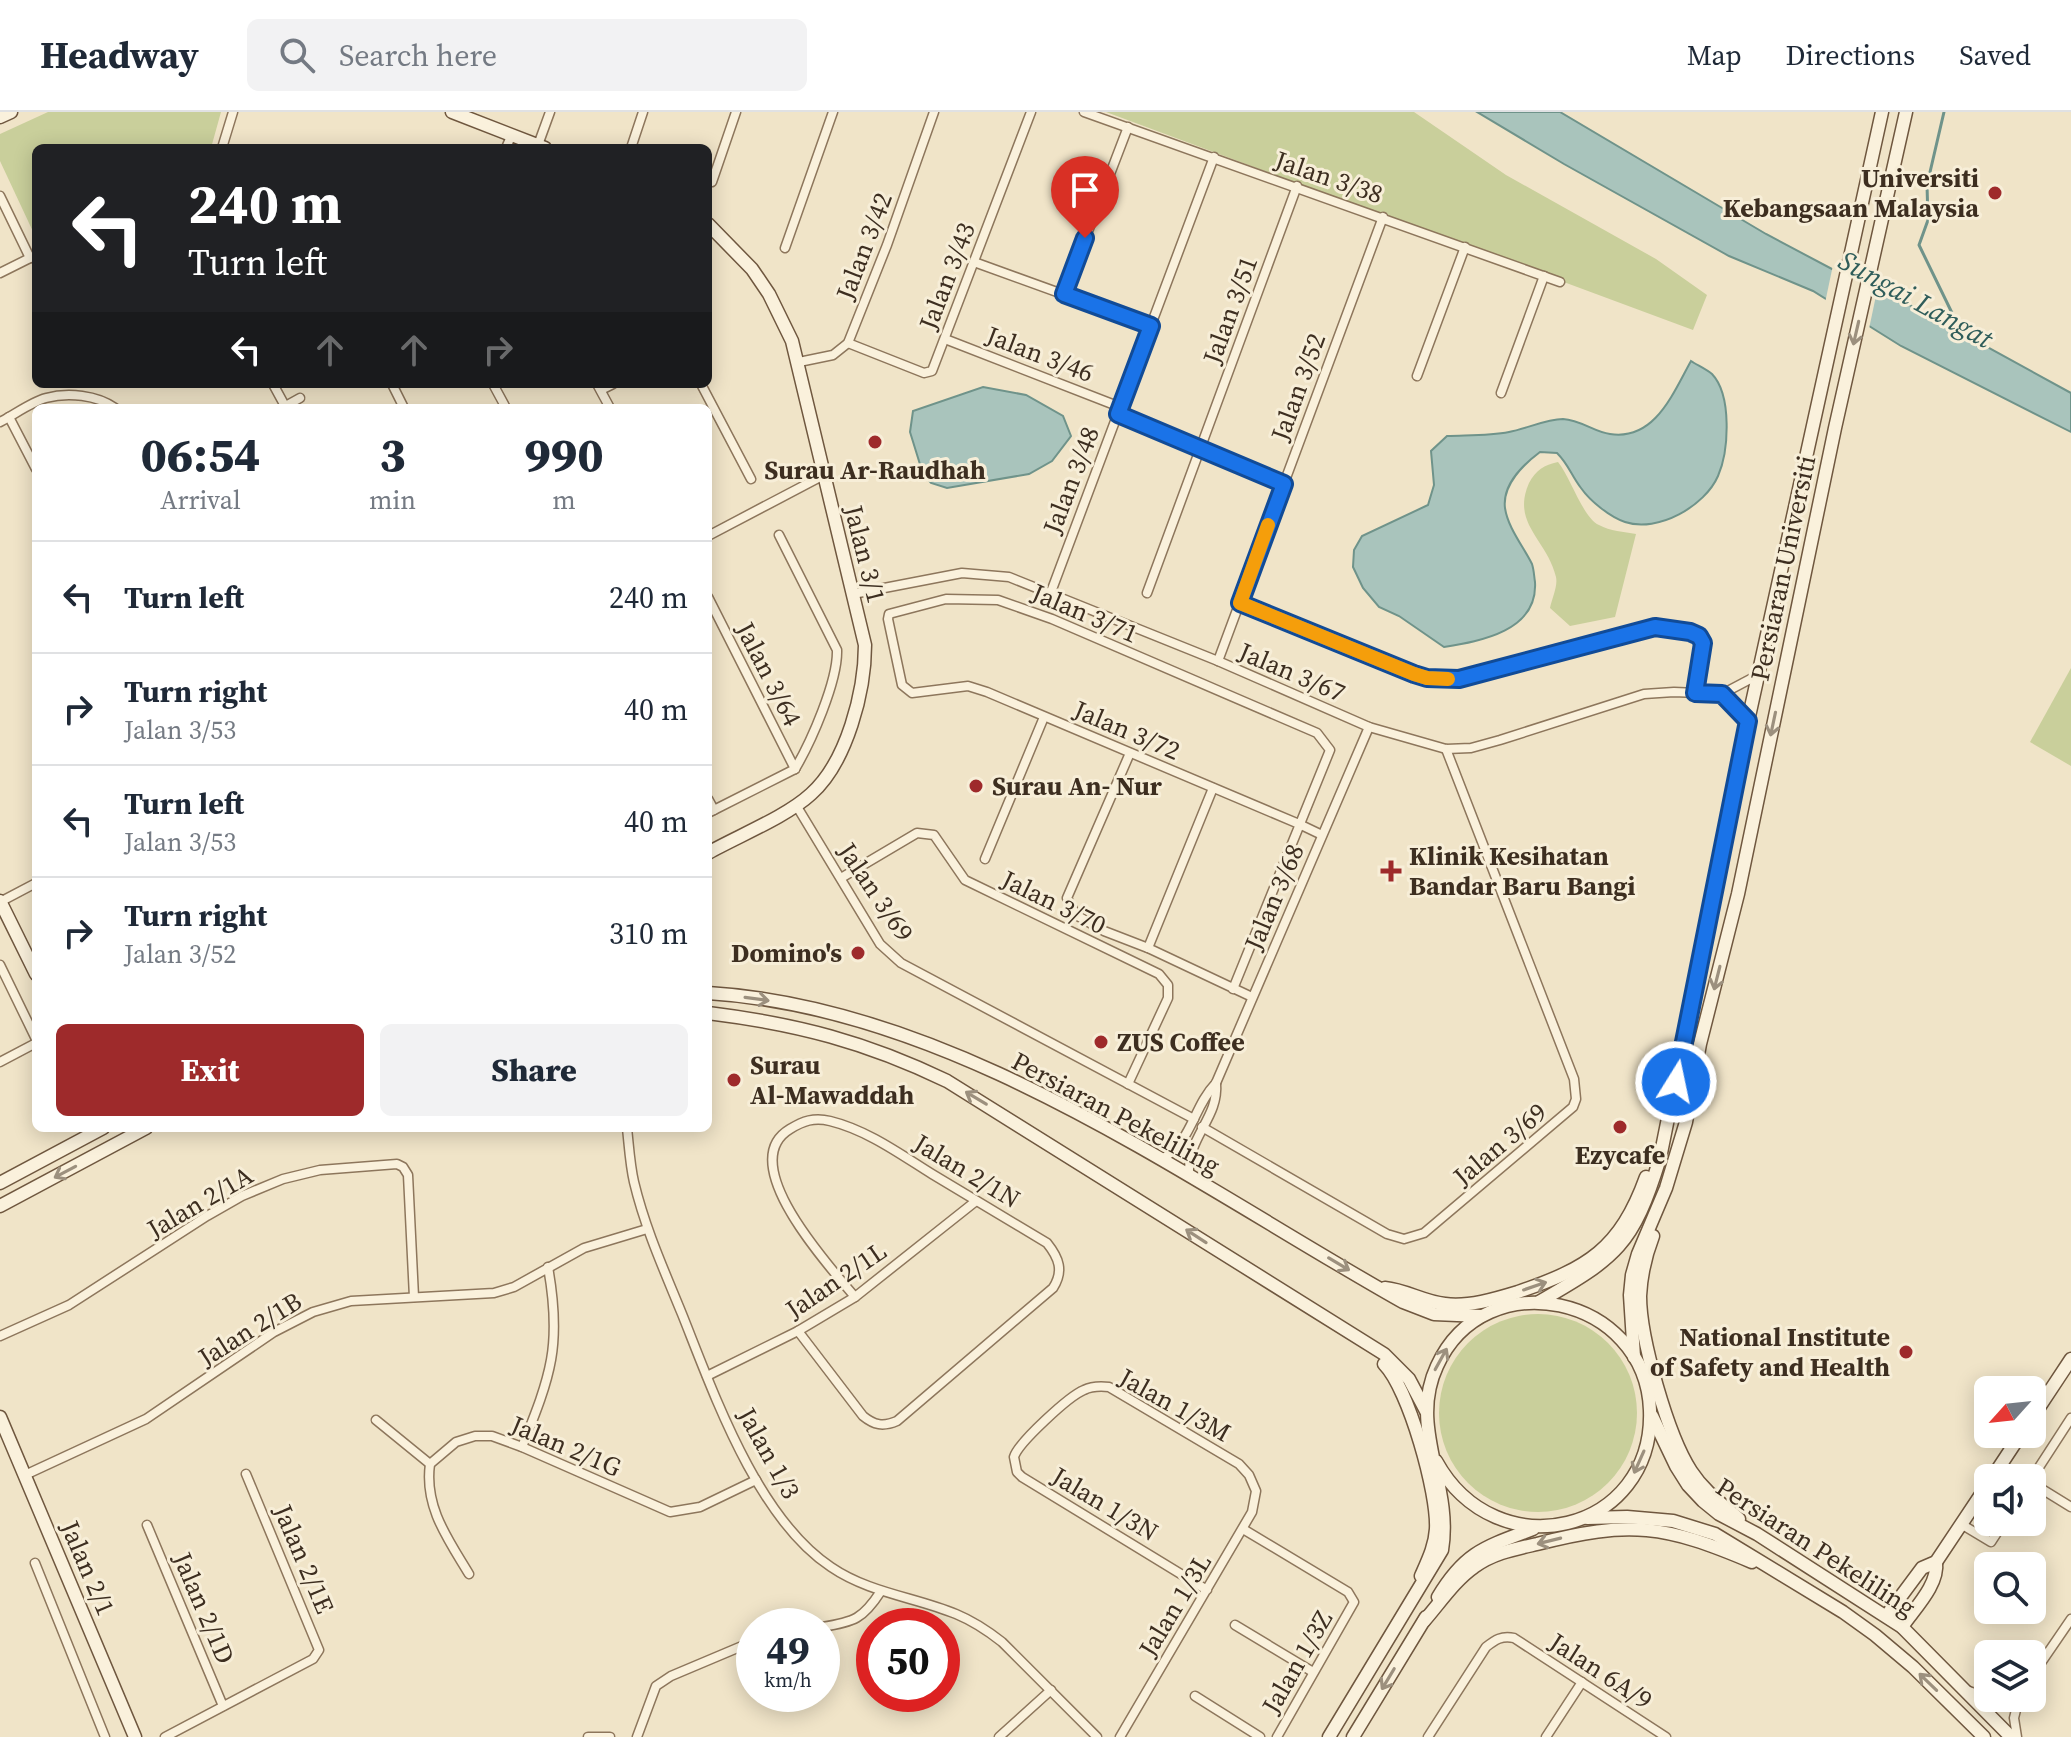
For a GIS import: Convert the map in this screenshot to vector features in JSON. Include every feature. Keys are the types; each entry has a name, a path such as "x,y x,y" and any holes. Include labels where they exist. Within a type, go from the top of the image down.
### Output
{"main road":[{"path":"0,117 11,112"},
{"path":"452,112 534,144"},
{"name":"Persiaran Universiti","path":"1539,1302 1602,1265 1625,1241 1646,1204 1660,1158 1748,721 1882,112"},
{"name":"Persiaran Universiti","path":"1634,1357 1630,1295 1632,1275 1666,1188 1686,1122 1700,1044 1738,894 1835,428 1906,112"},
{"name":"Jalan 3/1","path":"712,228 752,269 769,294 799,362 865,645 863,688 857,708 845,740 821,783 796,805 712,851"},
{"path":"0,902 32,966"},
{"name":"Persiaran Pekeliling","path":"712,994 805,1006 868,1023 937,1048 1022,1085 1162,1159 1403,1302 1434,1314 1484,1315"},
{"name":"Persiaran Pekeliling","path":"712,1014 825,1033 881,1051 947,1081 1384,1354 1409,1379 1426,1411"},
{"path":"1378,1288 1399,1290 1442,1304 1461,1305 1505,1296 1559,1278 1581,1267 1605,1248 1624,1226 1641,1190 1670,1111"},
{"path":"1686,1122 1677,1179 1651,1240 1645,1263 1640,1294 1643,1326 1677,1446 1705,1490 1757,1534"},
{"path":"0,1183 96,1132"},
{"path":"115,1132 120,1142"},
{"path":"3,1205 139,1132"},
{"path":"1329,1737 1442,1550 1445,1515 1436,1461 1428,1437 1426,1411 1438,1362 1458,1335 1484,1315 1511,1306 1539,1302 1558,1304 1593,1317 1616,1334 1634,1357 1646,1384 1650,1413 1649,1435 1643,1456 1619,1494 1582,1519 1538,1527 1520,1526 1485,1514 1456,1491 1436,1461"},
{"path":"1359,1338 1401,1387 1435,1505 1433,1548 1403,1616"},
{"path":"2046,1397 2071,1359"},
{"name":"Persiaran Pekeliling","path":"1650,1413 1688,1485 1719,1514 1757,1534 1887,1615 2011,1737"},
{"name":"Jalan 2/1","path":"0,1417 135,1737"},
{"path":"1887,1615 1922,1568 1936,1562 1974,1505"},
{"name":"Persiaran Pekeliling","path":"1582,1519 1627,1517 1673,1521 1715,1534 1875,1635 1913,1667 1984,1737"},
{"path":"1353,1737 1449,1577 1467,1558 1538,1527"},
{"path":"1424,1621 1471,1568 1484,1560 1496,1554 1593,1531 1654,1529 1684,1535 1713,1544 1784,1576"},
{"path":"1902,1627 1934,1581 1936,1562"}],"street":[{"path":"223,144 233,112"},
{"path":"542,144 550,112"},
{"path":"632,144 643,112"},
{"path":"712,182 736,112"},
{"path":"785,248 833,112"},
{"name":"Jalan 3/42","path":"848,343 892,232 934,112"},
{"name":"Jalan 3/43","path":"848,343 924,373 932,371 1031,112"},
{"name":"Jalan 3/38","path":"1084,112 1560,282"},
{"path":"1064,294 1128,127"},
{"path":"508,144 512,134"},
{"name":"Jalan 3/48","path":"1051,592 1214,157"},
{"name":"Jalan 3/51","path":"1147,593 1297,186"},
{"path":"0,196 32,254"},
{"name":"Jalan 3/52","path":"1218,661 1383,217"},
{"path":"1417,376 1465,247"},
{"path":"0,273 32,257"},
{"path":"974,262 1151,326"},
{"path":"1501,393 1544,276"},
{"name":"Jalan 3/46","path":"945,339 1119,410 1284,484"},
{"path":"799,362 833,355 848,343"},
{"path":"35,404 46,398 84,396 109,404"},
{"path":"289,404 300,398"},
{"path":"32,405 4,420 32,463"},
{"path":"712,405 751,479"},
{"path":"712,534 824,475"},
{"path":"712,811 795,769 838,668 837,650 779,535"},
{"name":"Jalan 3/67","path":"853,594 962,573 1009,577 1218,661 1369,727 1446,749 1471,748 1500,740 1644,694 1722,694"},
{"name":"Jalan 3/71","path":"912,693 902,685 889,614 946,599 973,597 998,600 1052,619 1317,733 1330,750 1299,824"},
{"path":"1240,603 1414,674 1438,679 1459,679 1655,627 1690,632 1699,636 1703,643 1695,693"},
{"name":"Jalan 3/64","path":"712,605 795,769"},
{"path":"1748,721 1722,694 1758,675"},
{"name":"Jalan 3/72","path":"912,693 968,686 1322,835"},
{"path":"985,859 1044,717"},
{"name":"Jalan 3/68","path":"1162,1159 1180,1148 1205,1095 1216,1083 1369,727"},
{"name":"Jalan 3/69","path":"1202,1127 1387,1234 1404,1239 1424,1233 1573,1107 1576,1099 1574,1079 1446,749"},
{"path":"1130,753 1067,898 1076,915 1104,931 1252,997"},
{"path":"1148,948 1213,788"},
{"name":"Jalan 3/69","path":"796,805 880,944 901,963 1194,1119"},
{"path":"1233,989 1299,824"},
{"name":"Jalan 3/70","path":"841,878 917,833 934,835 965,880 1159,974 1168,985 1168,998 1128,1084"},
{"path":"0,902 32,885"},
{"path":"0,965 32,1033"},
{"path":"0,1062 32,1043"},
{"name":"Jalan 3/68","path":"1189,1175 1190,1150 1217,1099 1216,1083"},
{"name":"Jalan 2/1N","path":"798,1331 872,1423 889,1425 1053,1288 1059,1279 1059,1261 1047,1243 881,1143 846,1126 820,1119 804,1121 782,1134 772,1159 776,1184 789,1211 855,1297"},
{"name":"Jalan 1/3","path":"627,1132 633,1179 647,1229 707,1376 756,1480 790,1529 831,1567 881,1591 972,1621 1002,1642 1097,1737"},
{"name":"Jalan 2/1A","path":"0,1336 69,1305 242,1196 296,1176 357,1166 397,1164 408,1175 414,1297"},
{"name":"Jalan 2/1L","path":"707,1376 798,1331 855,1297 976,1201"},
{"name":"Jalan 2/1B","path":"25,1475 146,1419 274,1332 313,1312 351,1301 494,1293 514,1287 584,1248 647,1229"},
{"path":"522,1447 541,1399 556,1342 555,1305 548,1267"},
{"name":"Jalan 1/3M","path":"1022,1477 1017,1472 1014,1457 1021,1443 1080,1392 1100,1386 1109,1387 1232,1459 1249,1475 1256,1491"},
{"path":"2043,1464 2071,1418"},
{"path":"376,1420 430,1464 428,1480 436,1517 469,1574"},
{"name":"Jalan 2/1G","path":"430,1464 456,1442 475,1436 492,1436 670,1512 700,1507 756,1480"},
{"name":"Jalan 2/1E","path":"223,1706 313,1659 319,1650 246,1474"},
{"name":"Jalan 1/3N","path":"1022,1477 1207,1590"},
{"path":"2046,1490 2071,1507"},
{"name":"Jalan 1/3L","path":"1120,1737 1243,1529 1255,1506 1256,1491"},
{"path":"1961,1524 1974,1532"},
{"name":"Jalan 2/1D","path":"147,1525 223,1706"},
{"name":"Jalan 1/3Z","path":"1243,1529 1348,1592 1354,1602 1277,1737"},
{"path":"35,1563 105,1737"},
{"path":"840,1623 857,1620 871,1607 881,1591"},
{"path":"2046,1656 2071,1619"},
{"path":"1235,1625 1313,1672"},
{"name":"Jalan 6A/9","path":"1428,1737 1486,1647 1506,1636 1514,1638 1666,1737"},
{"path":"637,1737 656,1686 671,1676 736,1649"},
{"path":"1546,1737 1582,1682"},
{"path":"1965,1689 1974,1693"},
{"path":"999,1737 1051,1690"},
{"path":"1195,1696 1260,1737"},
{"path":"165,1737 223,1706"},
{"path":"2016,1712 2017,1737"},
{"path":"588,1737 610,1737"}],"green space":[{"path":"48,112 221,112 212,144 32,144 32,229 0,161 0,134"},
{"path":"1106,112 1414,112 1506,175 1656,259 1707,295 1693,330"},
{"path":"1558,462 1593,521 1608,529 1636,534 1615,617 1570,626 1550,608 1556,577 1524,510 1529,483 1538,471"},
{"path":"2071,668 2071,766 2030,742"},
{"path":"1538,1314 1576,1322 1608,1343 1629,1375 1637,1413 1629,1451 1608,1483 1576,1504 1538,1512 1500,1504 1468,1483 1447,1451 1439,1413 1447,1375 1468,1343 1500,1322"}],"water":[{"path":"1477,112 1560,112 1766,234 1918,309 2071,393 2071,432 1901,346 1813,291 1729,256"},
{"path":"1691,361 1712,374 1718,383 1727,424 1725,452 1718,476 1712,487 1692,507 1652,524 1619,520 1590,498 1557,453 1540,452 1515,476 1505,499 1509,523 1532,564 1535,582 1533,599 1517,623 1490,637 1444,647 1399,616 1379,607 1363,588 1353,567 1354,550 1362,536 1428,505 1434,485 1431,451 1447,436 1516,431 1563,419 1604,433 1626,434 1639,430 1661,412"},
{"path":"983,387 1026,395 1063,416 1071,436 1052,461 1029,474 947,488 931,483 923,474 910,432 913,411"}],"pier":[{"path":"1833,265 1878,286 1869,329 1825,303"}],"waterway":[{"name":"Sungai Langat","path":"1944,112 1927,185 1928,220 1919,245 1954,317 1950,327"}],"slow traffic":[{"path":"1268,525 1240,603 1414,674 1448,679"}],"place":[{"name":"Universiti Kebangsaan Malaysia","path":"1995,193"},
{"name":"Surau Ar-Raudhah","path":"875,442"},
{"name":"Surau An- Nur","path":"976,786"},
{"name":"Klinik Kesihatan Bandar Baru Bangi","path":"1391,871"},
{"name":"Domino's","path":"858,953"},
{"name":"ZUS Coffee","path":"1101,1042"},
{"name":"Surau Al-Mawaddah","path":"734,1080"},
{"name":"Ezycafe","path":"1620,1127"},
{"name":"National Institute of Safety and Health","path":"1906,1352"}],"route":[{"path":"1085,238 1064,294 1151,326 1118,414 1284,484 1240,603 1414,674 1438,679 1459,679 1655,627 1699,636 1703,643 1695,693 1722,694 1748,721 1676,1082"}]}
